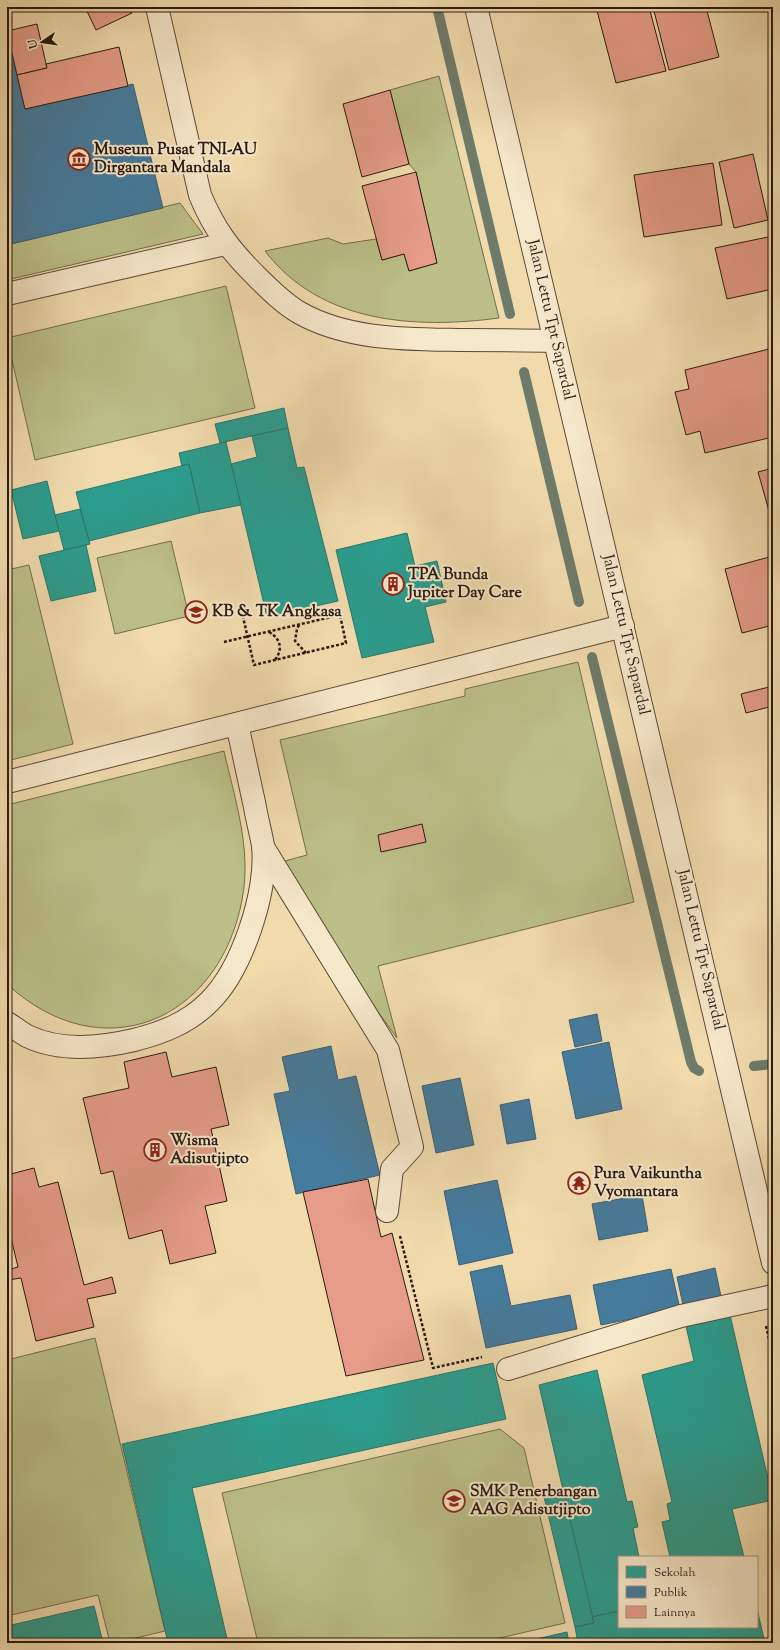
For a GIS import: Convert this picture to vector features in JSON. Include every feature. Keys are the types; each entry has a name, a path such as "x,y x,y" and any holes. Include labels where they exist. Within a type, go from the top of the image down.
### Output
{"street":[{"path":"157,7 200,195 210,219 225,244 280,298 300,313 325,324 378,336 408,339 554,340"},
{"name":"Jalan Lettu Tpt Sapardal","path":"476,7 773,1263"},
{"path":"7,294 225,244"},
{"path":"7,782 623,626"},
{"path":"7,1022 28,1036 53,1044 81,1047 110,1045 141,1038 170,1029 191,1017 210,1002 224,983 249,935 263,877 263,846 237,724"},
{"path":"263,846 388,1050 412,1147 392,1169 387,1211"},
{"path":"508,1369 681,1316 773,1296"}],"path":[{"path":"224,642 247,637 268,632 300,625 340,615 346,643 254,665 247,637 241,608"},
{"path":"300,625 297,629 295,641 307,653"},
{"path":"268,632 278,638 280,644 280,651 274,660"},
{"path":"387,1211 399,1230 433,1368 504,1352 508,1369"},
{"path":"764,1321 773,1356"}],"green space":[{"path":"439,76 499,318 435,322 403,321 372,316 342,307 314,294 288,275 265,251 328,238 343,244 376,239 382,260 404,254 409,271 437,263 416,172 409,164 390,90"},
{"path":"180,203 203,234 7,280 7,245"},
{"path":"226,286 255,408 35,460 7,338"},
{"path":"171,541 189,616 115,634 97,558"},
{"path":"29,565 73,744 7,761 7,570"},
{"path":"578,662 634,902 378,966 397,1038 366,996 323,930 285,861 307,855 280,740 465,696 465,689"},
{"path":"224,751 241,825 244,844 245,881 242,900 229,942 209,977 182,1003 151,1020 117,1028 80,1025 43,1010 7,984 7,805"},
{"path":"95,1338 165,1631 115,1643 110,1643 98,1595 7,1616 7,1360"},
{"path":"500,1429 524,1448 565,1623 478,1643 258,1643 222,1493"}],"building: Sekolah":[{"path":"284,408 288,428 220,443 215,424"},
{"path":"288,428 297,468 304,467 338,601 267,617 231,464 257,457 252,436"},
{"path":"226,442 241,505 200,513 189,464 182,466 179,453"},
{"path":"189,464 200,513 89,541 76,492"},
{"path":"47,481 59,531 23,539 11,490"},
{"path":"80,509 90,544 64,550 55,515"},
{"name":"TPA Bunda Jupiter Day Care","path":"407,533 415,566 437,561 446,602 425,607 434,642 362,658 336,550"},
{"path":"86,545 96,591 51,601 39,556"},
{"path":"730,1315 773,1500 732,1509 744,1556 670,1556 662,1522 670,1520 667,1504 672,1502 642,1375 694,1361 686,1326"},
{"path":"493,1363 506,1419 192,1488 228,1643 168,1643 122,1444"},
{"path":"597,1370 627,1502 632,1501 638,1527 633,1528 639,1556 618,1556 618,1611 592,1617 539,1385"},
{"path":"564,1493 594,1623 575,1627 544,1497"},
{"path":"94,1606 103,1643 7,1643 7,1626"},
{"path":"618,1611 618,1628 758,1628 758,1613 765,1643 578,1643 575,1627 594,1623 592,1617"},
{"path":"567,1632 569,1643 519,1643"},
{"path":"162,1638 163,1643 142,1643"}],"building: Publik":[{"name":"Museum Pusat TNI-AU Dirgantara Mandala","path":"7,34 25,109 133,84 163,208 7,245"},
{"path":"597,1014 602,1041 575,1047 569,1020"},
{"path":"609,1042 622,1109 576,1119 562,1052"},
{"path":"331,1046 338,1080 356,1076 380,1175 296,1194 274,1094 290,1091 282,1057"},
{"path":"460,1078 474,1145 436,1153 422,1086"},
{"path":"529,1099 536,1139 507,1144 500,1105"},
{"path":"497,1180 513,1253 459,1265 444,1191"},
{"path":"642,1195 648,1231 599,1240 592,1204"},
{"path":"502,1265 511,1306 570,1295 577,1329 486,1348 470,1272"},
{"path":"715,1268 722,1301 684,1310 677,1277"},
{"path":"671,1269 680,1309 601,1325 593,1285"}],"building: Lainnya":[{"path":"85,7 129,7 132,13 96,30"},
{"path":"596,7 649,7 666,71 616,83"},
{"path":"653,7 706,7 719,57 669,70"},
{"path":"37,24 47,68 17,75 7,31"},
{"path":"119,47 128,86 25,109 17,75 47,68 46,64"},
{"path":"390,90 409,164 362,177 343,104"},
{"path":"753,154 768,220 734,228 719,162"},
{"path":"713,163 722,225 644,237 634,175"},
{"path":"416,172 437,263 409,271 404,254 382,260 362,186"},
{"path":"773,236 773,289 727,299 715,248"},
{"path":"773,348 773,437 705,453 700,431 686,435 675,392 689,389 685,370"},
{"path":"773,468 773,510 769,511 758,472"},
{"path":"773,556 773,625 742,633 725,569"},
{"path":"773,686 773,706 746,713 741,694"},
{"path":"422,824 426,842 381,852 378,835"},
{"name":"Wisma Adisutjipto","path":"166,1052 172,1077 216,1067 229,1125 211,1129 227,1201 205,1206 216,1253 170,1264 162,1230 129,1239 113,1171 101,1174 83,1098 129,1088 124,1062"},
{"path":"34,1168 39,1187 58,1182 84,1285 112,1277 116,1293 87,1299 94,1327 36,1341 21,1278 8,1280 7,1273 7,1270 18,1267 7,1221 7,1195 11,1194 7,1175"},
{"path":"368,1179 381,1237 392,1233 424,1360 346,1376 303,1192"}],"waterway":[{"path":"437,7 510,314"},
{"path":"524,372 579,602"},
{"path":"592,657 691,1062 694,1068 699,1071"},
{"path":"754,1066 773,1064"}],"place":[{"name":"Museum Pusat TNI-AU Dirgantara Mandala","path":"79,159"},
{"name":"TPA Bunda Jupiter Day Care","path":"393,584"},
{"name":"KB & TK Angkasa","path":"196,612"},
{"name":"Wisma Adisutjipto","path":"155,1150"},
{"name":"Pura Vaikuntha Vyomantara","path":"579,1183"},
{"name":"SMK Penerbangan AAG Adisutjipto","path":"454,1501"}]}
